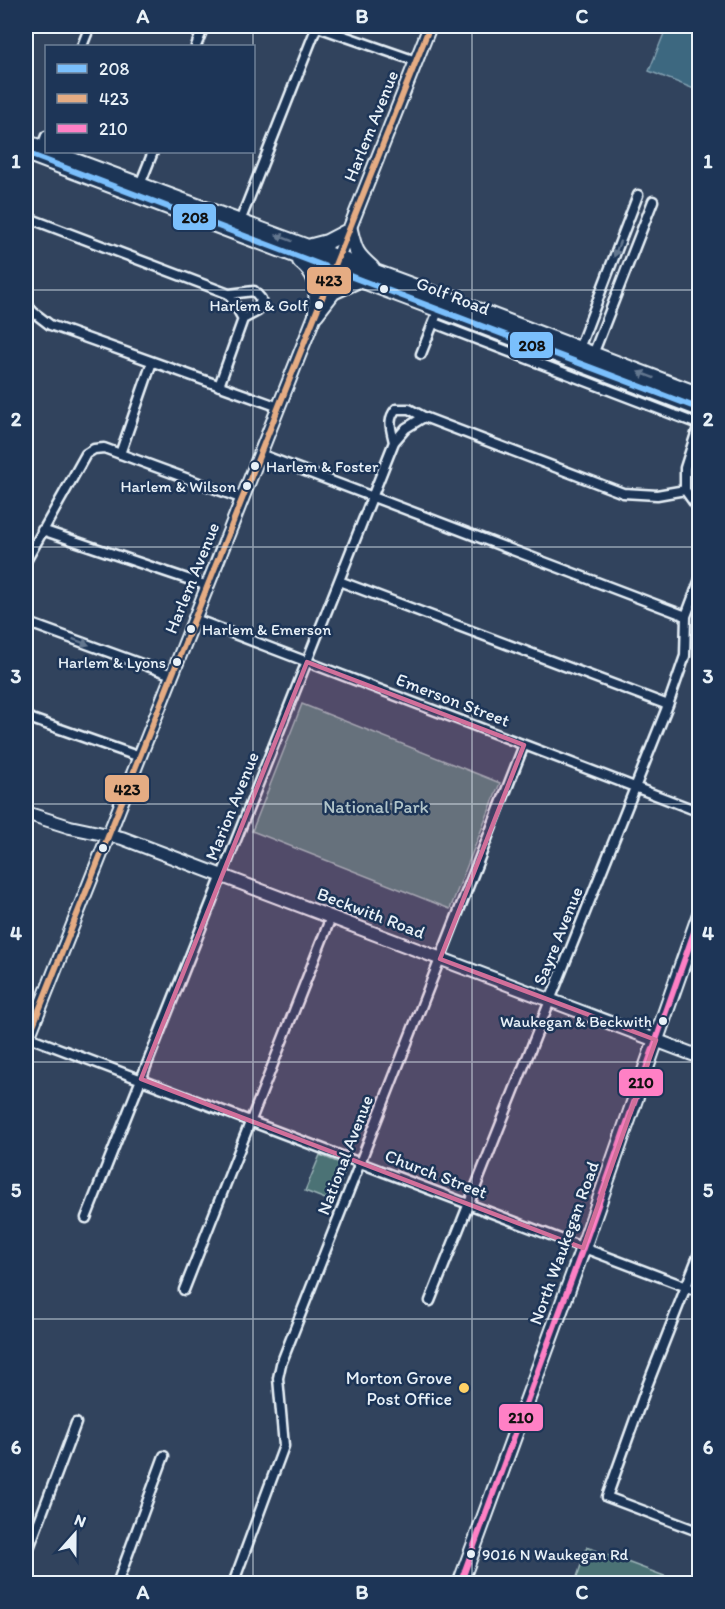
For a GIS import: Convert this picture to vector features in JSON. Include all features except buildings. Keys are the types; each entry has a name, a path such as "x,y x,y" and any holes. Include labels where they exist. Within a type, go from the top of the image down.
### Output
{"main road":[{"name":"Harlem Avenue","path":"26,1038 430,26"},
{"name":"Golf Road","path":"26,142 41,149"},
{"name":"Golf Road","path":"50,153 138,190 237,227 308,247 359,280 436,317 576,355 699,395"},
{"name":"Golf Road","path":"237,227 291,254 380,274 443,297 576,355"},
{"path":"308,247 327,242 350,230 358,256 380,274"},
{"path":"291,254 311,270 316,282 316,314"},
{"path":"316,314 333,292 359,280"},
{"name":"Golf Road","path":"591,360 699,409"},
{"name":"Beckwith Road","path":"26,813 70,827 122,838 699,1057"},
{"name":"North Waukegan Road","path":"460,1584 583,1248 656,1040 695,941 699,914"}],"street":[{"path":"82,45 90,26"},
{"path":"196,45 204,26"},
{"path":"237,227 316,26 416,61"},
{"path":"138,190 153,153"},
{"path":"576,355 638,195"},
{"path":"591,360 654,201"},
{"path":"26,217 229,294 254,291 261,299 258,311 243,319 219,386"},
{"path":"229,294 243,319"},
{"path":"26,302 33,312 50,325 279,407"},
{"path":"422,354 436,317 699,423 685,468 685,490 699,511"},
{"path":"120,454 152,362"},
{"path":"394,442 391,415 396,409 410,409 424,417 623,493 657,495 685,490"},
{"name":"Marion Avenue","path":"86,1218 394,442 406,428 424,417"},
{"path":"26,558 86,454 94,448 104,448 243,499"},
{"path":"260,454 686,616"},
{"path":"42,530 208,586"},
{"name":"Sayre Avenue","path":"430,1301 668,705 685,656 686,616 699,579"},
{"path":"339,581 668,705"},
{"name":"Emerson Street","path":"195,619 699,812"},
{"path":"26,622 172,675"},
{"path":"26,717 140,757"},
{"name":"National Avenue","path":"232,1584 284,1446 278,1378 281,1364 524,746"},
{"path":"184,1290 331,917"},
{"name":"Church Street","path":"26,1038 141,1079 699,1292"},
{"path":"699,1251 607,1497 699,1532"},
{"path":"26,1556 76,1423"},
{"path":"117,1584 164,1456"}],"highlighted area":[{"path":"307,662 524,745 440,959 656,1040 583,1248 141,1079"}],"green space":[{"name":"National Park","path":"302,704 500,783 450,909 252,831"},
{"path":"320,1155 347,1166 333,1202 305,1191"},
{"path":"587,1547 683,1583 575,1583"}],"water":[{"path":"667,26 685,26 699,31 699,91 649,71"}],"transit line":[{"name":"423","path":"26,1043 430,26"},
{"name":"208","path":"26,153 700,409"},
{"name":"210","path":"460,1584 583,1248 700,915"}],"place":[{"name":"Harlem & Golf","path":"319,305"},
{"name":"Harlem & Foster","path":"255,466"},
{"name":"Harlem & Wilson","path":"247,486"},
{"name":"Harlem & Emerson","path":"191,629"},
{"name":"Harlem & Lyons","path":"177,662"},
{"name":"Waukegan & Beckwith","path":"663,1021"},
{"name":"Morton Grove Post Office","path":"464,1388"},
{"name":"9016 N Waukegan Rd","path":"471,1554"}]}
